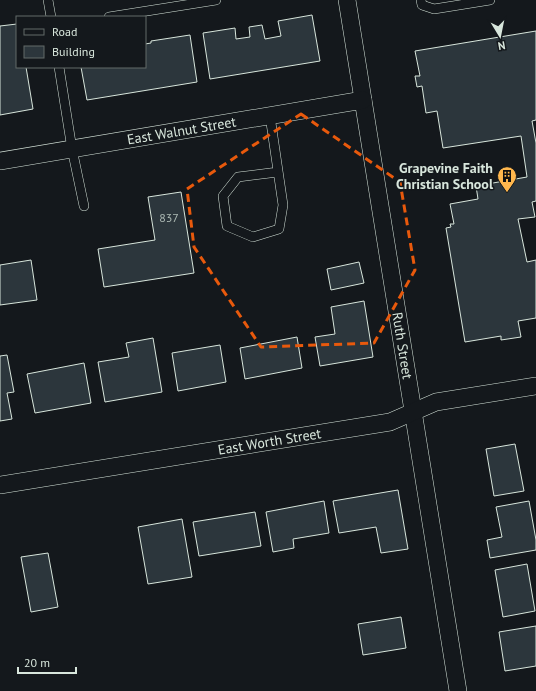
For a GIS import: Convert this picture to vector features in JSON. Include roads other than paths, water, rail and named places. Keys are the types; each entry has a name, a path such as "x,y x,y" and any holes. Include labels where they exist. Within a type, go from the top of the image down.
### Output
{"street":[{"name":"Ruth Street","path":"347,0 458,691"},
{"name":"East Walnut Street","path":"0,161 363,100"},
{"name":"East Worth Street","path":"0,485 390,422 436,402 536,386"}],"lane":[{"path":"48,0 51,16"},
{"path":"115,16 216,0"},
{"path":"421,0 422,5 434,9 490,0"},
{"path":"59,68 72,149 84,206"},
{"path":"270,116 283,205 279,228 253,237 227,226 223,196 238,177 278,172"}],"place":[{"name":"Grapevine Faith Christian School","path":"507,193"}]}
